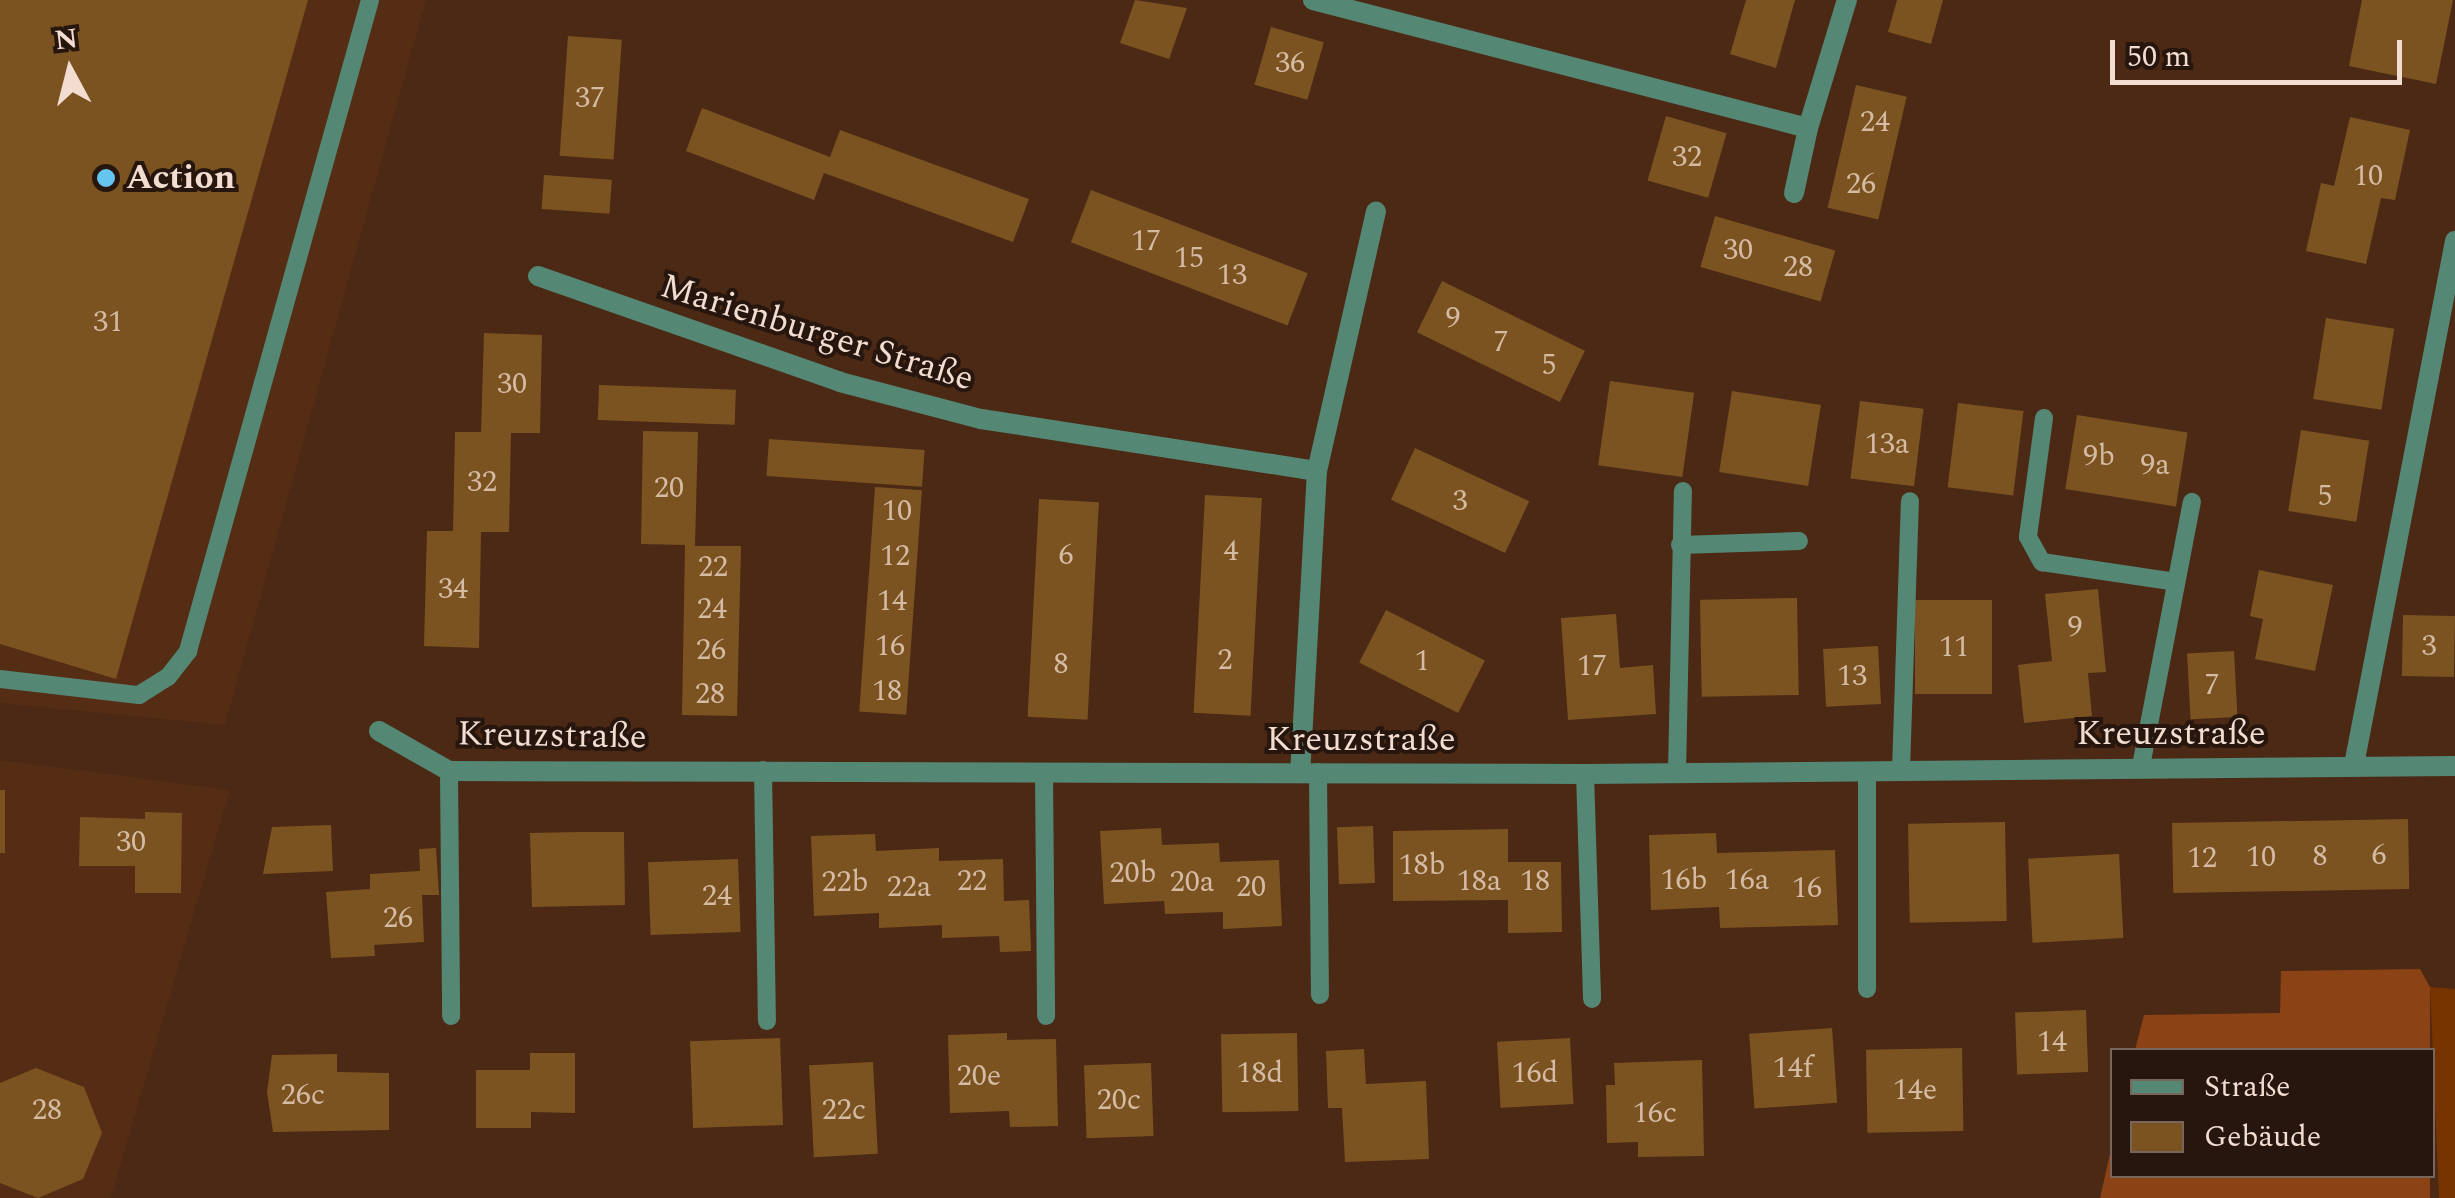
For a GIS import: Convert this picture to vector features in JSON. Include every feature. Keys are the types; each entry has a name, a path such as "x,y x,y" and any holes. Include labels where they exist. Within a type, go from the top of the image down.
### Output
{"street":[{"path":"1313,0 1808,128"},
{"path":"1794,193 1808,128 1847,0"},
{"path":"1309,772 1317,470 1376,212"},
{"path":"2354,765 2455,241"},
{"name":"Marienburger Straße","path":"538,276 840,382 981,418 1317,470"},
{"name":"Kreuzstraße","path":"380,731 449,771 1585,774 2455,766"}],"lane":[{"path":"0,679 140,695 168,677 188,651 370,0"},
{"path":"2044,418 2028,537 2042,562 2176,582"},
{"path":"1677,773 1682,490"},
{"path":"1901,770 1910,501"},
{"path":"2141,766 2192,502"},
{"path":"1680,545 1799,540"},
{"path":"763,770 766,1021"},
{"path":"449,771 451,1016"},
{"path":"1309,772 1320,995"},
{"path":"1867,772 1867,989"},
{"path":"1044,773 1046,1016"},
{"path":"1585,774 1592,999"}],"shaded area":[{"path":"0,0 426,0 225,725 0,703"},
{"path":"0,760 230,790 111,1198 0,1198"},
{"path":"2420,969 2430,987 2430,1048 2136,1048 2144,1015 2280,1013 2281,971"},
{"path":"2430,987 2455,989 2455,1198 2439,1198"},
{"path":"2110,1154 2110,1178 2430,1178 2430,1198 2100,1198"}],"building":[{"path":"0,0 308,0 116,679 0,644"},
{"path":"1135,0 1187,8 1169,59 1120,43"},
{"path":"1746,0 1795,0 1776,68 1730,54"},
{"path":"1897,0 1943,0 1931,44 1888,32"},
{"path":"2362,0 2453,0 2436,84 2349,66"},
{"path":"1271,27 1324,42 1307,100 1254,85"},
{"path":"568,36 622,40 613,159 560,156"},
{"path":"1856,85 1907,97 1878,219 1828,208"},
{"path":"702,108 830,157 840,130 1029,199 1013,242 824,173 814,200 686,151"},
{"path":"1666,116 1727,133 1708,198 1648,180"},
{"path":"2350,117 2410,130 2395,200 2381,198 2366,264 2306,251 2321,183 2334,186"},
{"path":"544,175 612,180 609,214 542,209"},
{"path":"1091,190 1308,273 1288,325 1071,242"},
{"path":"1715,216 1835,250 1821,301 1700,267"},
{"path":"1442,281 1585,351 1560,402 1417,332"},
{"path":"2326,318 2394,329 2381,410 2313,399"},
{"path":"484,333 542,335 540,433 511,433 509,532 481,532 479,648 424,646 427,531 453,531 455,432 481,432"},
{"path":"1610,381 1694,393 1682,477 1598,465"},
{"path":"599,385 736,390 735,425 598,420"},
{"path":"1732,391 1821,405 1808,486 1719,472"},
{"path":"1860,401 1924,409 1914,486 1850,478"},
{"path":"1958,403 2024,411 2013,495 1948,487"},
{"path":"2077,415 2188,433 2176,507 2065,489"},
{"path":"2301,430 2369,441 2356,522 2288,511"},
{"path":"643,431 698,432 695,546 741,546 737,716 682,715 685,545 641,544"},
{"path":"769,439 925,450 922,487 766,476"},
{"path":"1415,448 1529,501 1505,553 1391,500"},
{"path":"875,487 922,490 906,715 859,711"},
{"path":"1205,495 1262,498 1251,716 1194,713"},
{"path":"1039,499 1099,502 1088,720 1028,717"},
{"path":"2259,570 2333,585 2315,671 2255,659 2263,619 2250,616"},
{"path":"2098,589 2106,672 2088,673 2092,716 2024,723 2018,665 2052,661 2045,594"},
{"path":"1797,598 1799,695 1702,697 1700,600"},
{"path":"1915,600 1992,600 1992,694 1915,694"},
{"path":"1386,610 1485,660 1458,713 1359,663"},
{"path":"1616,614 1620,668 1653,665 1656,714 1568,720 1561,618"},
{"path":"2403,615 2455,616 2454,677 2402,676"},
{"path":"1878,646 1881,704 1826,707 1823,649"},
{"path":"2234,651 2237,717 2191,719 2187,653"},
{"path":"0,790 5,790 5,853 0,853"},
{"path":"145,812 182,813 181,893 135,893 135,866 79,866 80,817 145,819"},
{"path":"2408,819 2409,889 2173,893 2172,823"},
{"path":"2005,822 2007,921 1910,923 1908,824"},
{"path":"331,825 333,871 263,874 272,827"},
{"path":"1373,826 1375,883 1339,884 1337,827"},
{"path":"1161,828 1162,845 1219,843 1220,862 1279,860 1282,926 1223,929 1223,912 1165,914 1164,901 1104,904 1100,831"},
{"path":"1508,829 1508,862 1561,862 1562,932 1508,933 1508,900 1393,901 1393,831"},
{"path":"624,832 625,905 532,907 530,833"},
{"path":"1716,833 1717,853 1835,850 1838,925 1720,928 1719,907 1651,910 1649,835"},
{"path":"875,834 876,851 939,848 939,861 1003,859 1004,901 1029,900 1031,951 1000,952 999,936 942,938 942,925 879,928 879,913 814,916 811,836"},
{"path":"436,848 439,895 422,895 424,942 374,945 375,956 331,958 326,892 370,889 370,874 420,871 419,849"},
{"path":"2119,854 2123,938 2033,943 2028,859"},
{"path":"738,859 741,932 651,935 648,862"},
{"path":"2086,1010 2088,1072 2017,1074 2015,1012"},
{"path":"1832,1028 1837,1103 1754,1109 1749,1034"},
{"path":"1007,1033 1007,1040 1056,1039 1058,1126 1010,1127 1009,1111 950,1113 948,1035"},
{"path":"1297,1033 1298,1111 1222,1112 1221,1034"},
{"path":"780,1038 783,1125 693,1128 690,1041"},
{"path":"1570,1038 1573,1104 1501,1108 1497,1042"},
{"path":"1962,1048 1963,1131 1867,1133 1866,1050"},
{"path":"1364,1049 1366,1084 1426,1081 1429,1159 1345,1162 1342,1108 1328,1108 1326,1051"},
{"path":"530,1053 575,1053 575,1113 531,1112 531,1128 476,1128 476,1070 530,1070"},
{"path":"337,1054 337,1072 389,1073 389,1130 273,1132 267,1092 272,1055"},
{"path":"1702,1060 1704,1156 1638,1157 1638,1142 1607,1143 1606,1085 1615,1085 1614,1063"},
{"path":"873,1062 878,1154 814,1157 809,1065"},
{"path":"1151,1063 1154,1136 1087,1138 1084,1065"},
{"path":"36,1068 84,1087 102,1133 83,1179 38,1198 0,1183 0,1083"}],"place":[{"name":"Action","path":"106,178"}]}
